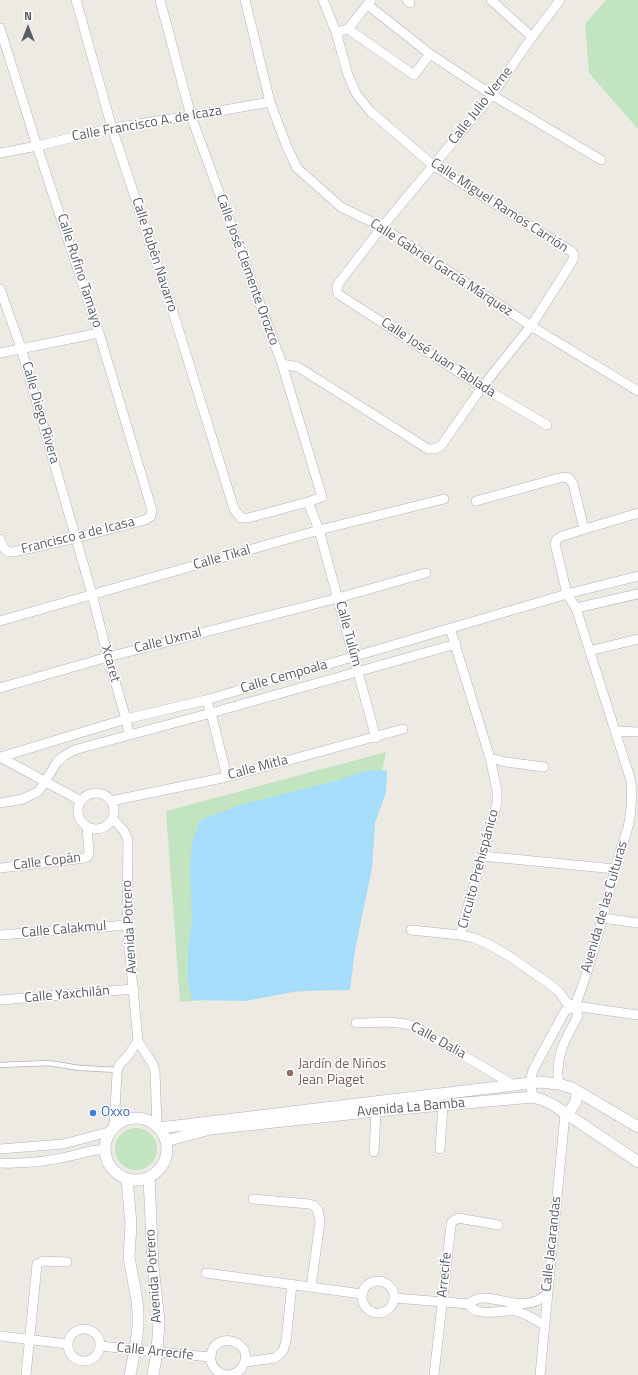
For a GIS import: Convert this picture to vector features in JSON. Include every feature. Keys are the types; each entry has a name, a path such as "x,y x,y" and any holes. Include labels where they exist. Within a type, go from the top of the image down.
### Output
{"street":[{"name":"Calle Rubén Navarro","path":"76,0 112,128 174,315 234,509 241,518 248,518 308,502"},
{"name":"Calle José Clemente Orozco","path":"160,0 191,116 282,364 322,497 308,502"},
{"name":"Calle Gabriel García Márquez","path":"245,0 270,102 287,147 297,168 341,207 382,227 531,326 638,391"},
{"name":"Calle Miguel Ramos Carrión","path":"323,0 336,32 348,75 357,95 370,112 434,166 572,251 574,255 573,260 531,326"},
{"path":"491,0 532,36"},
{"name":"Calle Julio Verne","path":"338,284 382,227 492,95 532,36 560,0"},
{"path":"336,32 348,29 370,2 430,54 492,95 601,160"},
{"name":"Calle Rufino Tamayo","path":"0,28 37,146 99,333 152,510 151,516"},
{"path":"348,29 414,75 430,54"},
{"name":"Calle Francisco A. de Icaza","path":"0,153 37,146 112,128 270,102"},
{"name":"Calle José Juan Tablada","path":"338,284 338,294 482,387 547,425"},
{"name":"Calle Diego Rivera","path":"0,289 21,348 92,594"},
{"path":"282,364 298,367 428,449 434,449 441,446 482,387 531,326"},
{"path":"0,353 99,333"},
{"path":"476,501 563,477 569,478 572,484 584,529 638,513"},
{"name":"Calle Tikal","path":"0,621 319,530 444,499"},
{"path":"308,502 319,530"},
{"name":"Francisco a de Icasa","path":"0,539 5,551 13,552 76,538 145,520 151,516"},
{"name":"Avenida de las Culturas","path":"559,1084 557,1069 560,1057 565,1042 578,1016 575,1006 582,988 628,827 632,804 631,781 576,608 567,594 555,544 557,539 584,529"},
{"name":"Calle Tulúm","path":"319,530 376,738"},
{"name":"Calle Uxmal","path":"0,688 108,657 338,598 426,573"},
{"path":"567,594 638,576"},
{"name":"Xcaret","path":"92,594 129,734"},
{"name":"Calle Cempoala","path":"0,757 126,719 206,700 567,594"},
{"path":"576,608 638,594"},
{"name":"Circuito Prehispánico","path":"450,628 490,758 497,790 497,803 460,935 474,938 500,950 551,984 567,1003 575,1006"},
{"path":"589,651 638,639"},
{"name":"Calle Cempoala","path":"0,803 31,796 39,791 57,762 69,752 129,734 212,713 456,644"},
{"path":"206,700 212,713 226,777"},
{"name":"Calle Mitla","path":"111,801 226,777 376,738 403,729"},
{"path":"615,730 638,732"},
{"path":"0,757 45,780 81,801"},
{"path":"490,758 506,762 544,767"},
{"path":"96,793 106,796 111,801 114,811 112,819 104,827 95,829 87,827 82,822 78,814 78,807 86,796 96,793"},
{"name":"Avenida Potrero","path":"112,819 124,831 128,840 127,925 138,1041 153,1065 155,1071 158,1127"},
{"name":"Calle Copán","path":"0,868 85,858 88,856 87,827"},
{"path":"628,827 638,827"},
{"path":"482,856 615,869"},
{"path":"602,918 638,923"},
{"name":"Calle Calakmul","path":"0,935 127,925"},
{"path":"411,930 460,935"},
{"name":"Calle Yaxchilán","path":"0,1000 134,989"},
{"path":"533,1097 530,1082 535,1066 565,1011 575,1006 638,1015"},
{"name":"Calle Dalia","path":"356,1023 395,1022 413,1026 512,1084"},
{"path":"0,1149 63,1144 112,1129 121,1121 130,1118 140,1118 149,1120 158,1127 166,1141 167,1151 165,1159 156,1173 149,1177 137,1180 127,1179 110,1167 106,1159 106,1141 112,1129 119,1065 127,1057 138,1041"},
{"name":"Avenida La Bamba","path":"158,1127 530,1082 548,1082 559,1084 578,1092 638,1127"},
{"path":"552,1104 559,1084"},
{"path":"565,1114 575,1103 578,1092"},
{"name":"Avenida La Bamba","path":"166,1141 210,1129 376,1111 533,1097 552,1104 638,1162"},
{"path":"440,1149 443,1105"},
{"path":"374,1152 376,1111"},
{"name":"Calle Jacarandas","path":"540,1375 565,1114"},
{"path":"0,1163 48,1160 74,1156 98,1148 105,1150"},
{"name":"Avenida Potrero","path":"149,1177 153,1266 159,1321 157,1352 153,1375"},
{"name":"Avenida Potrero","path":"127,1179 131,1224 129,1257 138,1312 138,1327 130,1375"},
{"path":"253,1199 309,1204 314,1205 318,1210 320,1222 311,1287"},
{"name":"Arrecife","path":"434,1375 452,1222 461,1218 498,1225"},
{"path":"26,1375 28,1340 37,1264 43,1261 67,1262"},
{"path":"206,1273 362,1294"},
{"path":"380,1281 390,1287 394,1298 387,1310 382,1312 373,1312 363,1303 362,1294 369,1284 380,1281"},
{"path":"245,1362 275,1358 283,1351 286,1341 292,1284"},
{"path":"394,1298 469,1304 473,1300 485,1298 515,1304 523,1304 538,1301 548,1294"},
{"path":"469,1304 471,1308 482,1312 516,1311 544,1325"},
{"path":"82,1329 88,1329 97,1335 100,1340 100,1346 97,1356 83,1362 73,1358 67,1344 72,1334 82,1329"},
{"path":"0,1336 67,1344"},
{"path":"230,1340 236,1342 244,1350 245,1362 239,1371 228,1375 218,1372 214,1368 210,1357 214,1347 219,1343 230,1340"},
{"name":"Calle Arrecife","path":"100,1346 210,1357"}],"lane":[{"path":"0,1065 48,1063 80,1068 118,1070"}],"green space":[{"path":"606,0 638,0 638,129 589,73 585,24"},
{"path":"386,752 342,988 180,1002 166,811"},
{"path":"132,1128 140,1128 148,1131 154,1137 157,1149 154,1161 148,1167 140,1170 132,1170 124,1167 118,1161 115,1153 115,1145 118,1137 124,1131"}],"water":[{"path":"387,770 386,792 375,823 372,868 355,950 350,990 297,991 246,1001 192,1000 188,981 188,949 192,921 190,867 192,842 200,820 240,805 335,781 365,771"}],"place":[{"name":"Jardín de Niños Jean Piaget","path":"290,1073"},
{"name":"Oxxo","path":"93,1113"}]}
